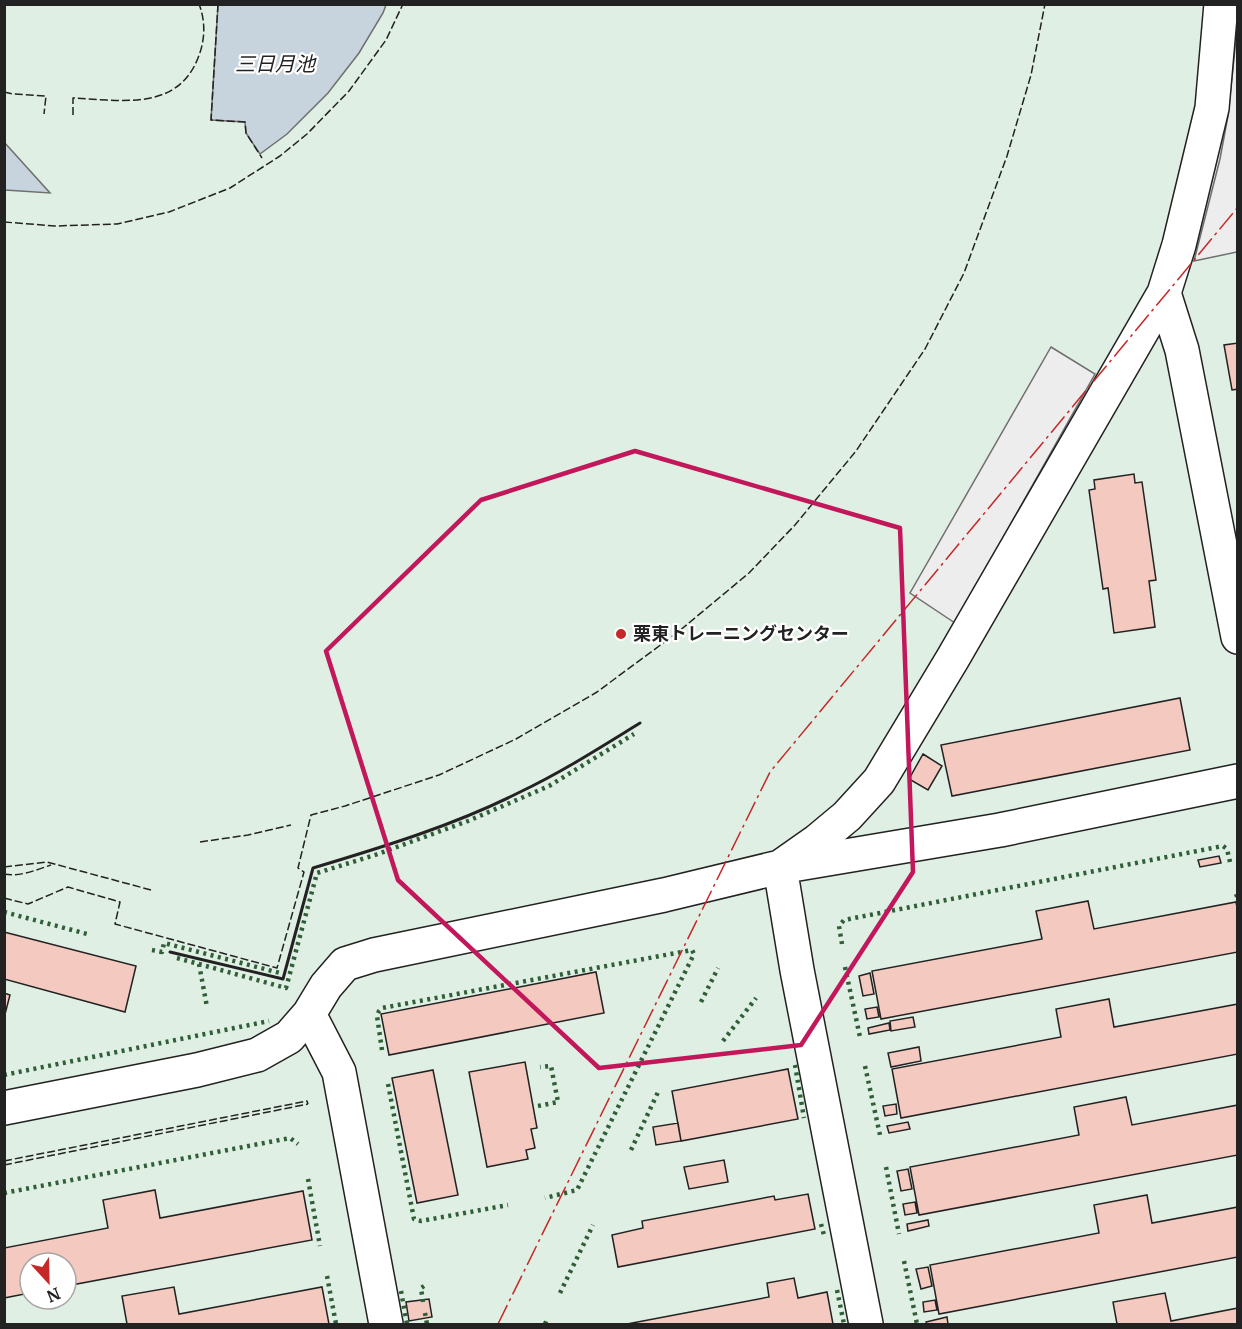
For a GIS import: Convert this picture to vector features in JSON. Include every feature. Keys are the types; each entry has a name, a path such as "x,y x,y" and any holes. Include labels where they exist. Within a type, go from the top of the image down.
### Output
{"lane":[{"path":"780,867 847,816 879,781 953,658 1164,292 1181,234 1212,108 1221,4"},
{"path":"1164,292 1182,350 1238,637"},
{"path":"4,1108 197,1070 257,1055 289,1037 309,1014 326,986 345,964 374,955 664,895 780,867 1000,830 1238,781"},
{"path":"780,867 797,970 866,1324"},
{"path":"309,1014 339,1072 386,1324"}],"highlighted area":[{"path":"635,451 900,528 913,872 801,1045 599,1068 398,880 326,651 481,500"}],"green space":[{"name":"栗東トレーニングセンター","path":"5,5 1237,5 1237,1324 5,1324"}],"shaded area":[{"path":"1237,6 1237,252 1194,261 1220,159 1228,116"},
{"path":"1051,347 1095,374 955,623 910,593"}],"water":[{"name":"三日月池","path":"218,4 386,5 359,53 328,93 287,134 260,154 246,133 245,122 211,120"},
{"path":"4,142 50,193 5,190"}],"building":[{"path":"1238,343 1238,389 1232,390 1224,345"},
{"path":"1134,474 1135,483 1142,482 1156,580 1149,581 1155,627 1114,633 1108,588 1103,589 1089,490 1095,489 1094,480"},
{"path":"1180,698 1190,750 952,796 941,745"},
{"path":"923,754 942,766 928,790 909,779"},
{"path":"1219,856 1221,863 1200,867 1198,860"},
{"path":"1088,901 1094,929 1236,902 1238,952 881,1019 872,971 1042,939 1036,911"},
{"path":"4,932 136,966 125,1012 4,979"},
{"path":"596,972 604,1013 389,1055 381,1014"},
{"path":"870,973 874,994 863,996 859,976"},
{"path":"4,993 10,995 4,1018"},
{"path":"1109,999 1114,1027 1238,1004 1238,1054 901,1118 892,1069 1061,1037 1056,1009"},
{"path":"877,1007 879,1017 867,1019 865,1009"},
{"path":"913,1017 915,1027 891,1031 890,1021"},
{"path":"889,1023 890,1030 869,1034 868,1028"},
{"path":"919,1047 921,1061 891,1067 888,1053"},
{"path":"525,1062 537,1128 531,1129 535,1148 526,1150 528,1159 487,1167 469,1072"},
{"path":"788,1069 798,1119 681,1141 672,1091"},
{"path":"433,1070 458,1195 417,1203 392,1078"},
{"path":"1126,1097 1132,1125 1238,1105 1238,1155 919,1215 910,1167 1079,1135 1074,1107"},
{"path":"896,1104 897,1114 885,1116 883,1106"},
{"path":"908,1122 910,1129 889,1133 887,1126"},
{"path":"678,1123 681,1141 656,1145 653,1127"},
{"path":"724,1160 728,1182 689,1189 684,1167"},
{"path":"908,1169 912,1189 901,1191 897,1171"},
{"path":"155,1190 160,1218 303,1191 312,1240 78,1284 78,1251 18,1251 18,1295 4,1298 4,1248 108,1228 103,1200"},
{"path":"808,1194 815,1229 618,1267 612,1235 643,1228 642,1221 774,1196 775,1200"},
{"path":"1147,1195 1152,1223 1238,1207 1238,1257 939,1314 930,1265 1099,1233 1094,1205"},
{"path":"915,1202 917,1213 905,1215 903,1204"},
{"path":"928,1220 929,1226 908,1231 907,1224"},
{"path":"928,1267 932,1286 921,1289 916,1269"},
{"path":"794,1278 798,1298 827,1292 833,1324 627,1324 769,1297 767,1283"},
{"path":"174,1287 179,1314 322,1287 329,1324 127,1324 122,1296"},
{"path":"1165,1293 1171,1321 1238,1308 1238,1324 1117,1324 1113,1302"},
{"path":"429,1299 432,1317 409,1321 406,1302"},
{"path":"935,1300 937,1310 924,1312 923,1302"},
{"path":"947,1317 948,1324 927,1324 926,1322"}],"hedge":[{"path":"177,958 286,988 317,873 375,855 468,821 549,786 634,734"},
{"path":"842,944 839,926 844,920 1223,846 1227,849 1230,862"},
{"path":"1236,894 1238,899"},
{"path":"4,912 91,935"},
{"path":"152,950 162,952 164,943 280,973"},
{"path":"382,1050 377,1016 382,1008 692,950 694,954 577,1190 545,1198"},
{"path":"199,964 207,1007"},
{"path":"845,967 860,1037"},
{"path":"701,1002 718,968"},
{"path":"723,1041 756,998"},
{"path":"4,1075 269,1021"},
{"path":"795,1065 804,1118"},
{"path":"538,1106 558,1102 551,1066 540,1067"},
{"path":"865,1066 880,1135"},
{"path":"388,1084 414,1219 421,1221 508,1205"},
{"path":"631,1150 659,1090"},
{"path":"4,1193 290,1138 298,1144"},
{"path":"886,1167 899,1234"},
{"path":"308,1179 320,1246"},
{"path":"821,1224 824,1235"},
{"path":"560,1293 593,1225"},
{"path":"904,1261 917,1324"},
{"path":"327,1276 336,1324"},
{"path":"423,1302 421,1288 424,1286"},
{"path":"837,1290 844,1324"},
{"path":"401,1291 407,1324"},
{"path":"425,1313 427,1324"},
{"path":"545,1324 547,1319"}],"fence":[{"path":"73,115 73,98 145,99 161,95 176,87 188,75 200,52 204,25 199,4"},
{"path":"218,4 211,120 245,122 246,133 262,158"},
{"path":"4,222 55,226 117,224 169,212 230,188 280,156 307,134 349,91 386,40 403,4"},
{"path":"4,898 28,904 68,887 120,902 115,924 277,968 304,872 298,868 311,815 439,775 516,739 597,692 678,632 749,573 795,525 856,451 925,349 964,273 1007,156 1031,75 1045,4"},
{"path":"4,92 46,96 44,114"},
{"path":"200,842 248,835 291,825"},
{"path":"4,867 47,862 151,890"},
{"path":"4,874 22,874 51,865"},
{"path":"4,1161 307,1101 308,1104"},
{"path":"4,1165 308,1104"}],"wall":[{"path":"170,952 283,979 313,868 418,834 495,804 566,768 640,723"}],"power":[{"path":"498,1324 770,772 1238,207"}],"place":[{"name":"栗東トレーニングセンター","path":"621,634"}]}
